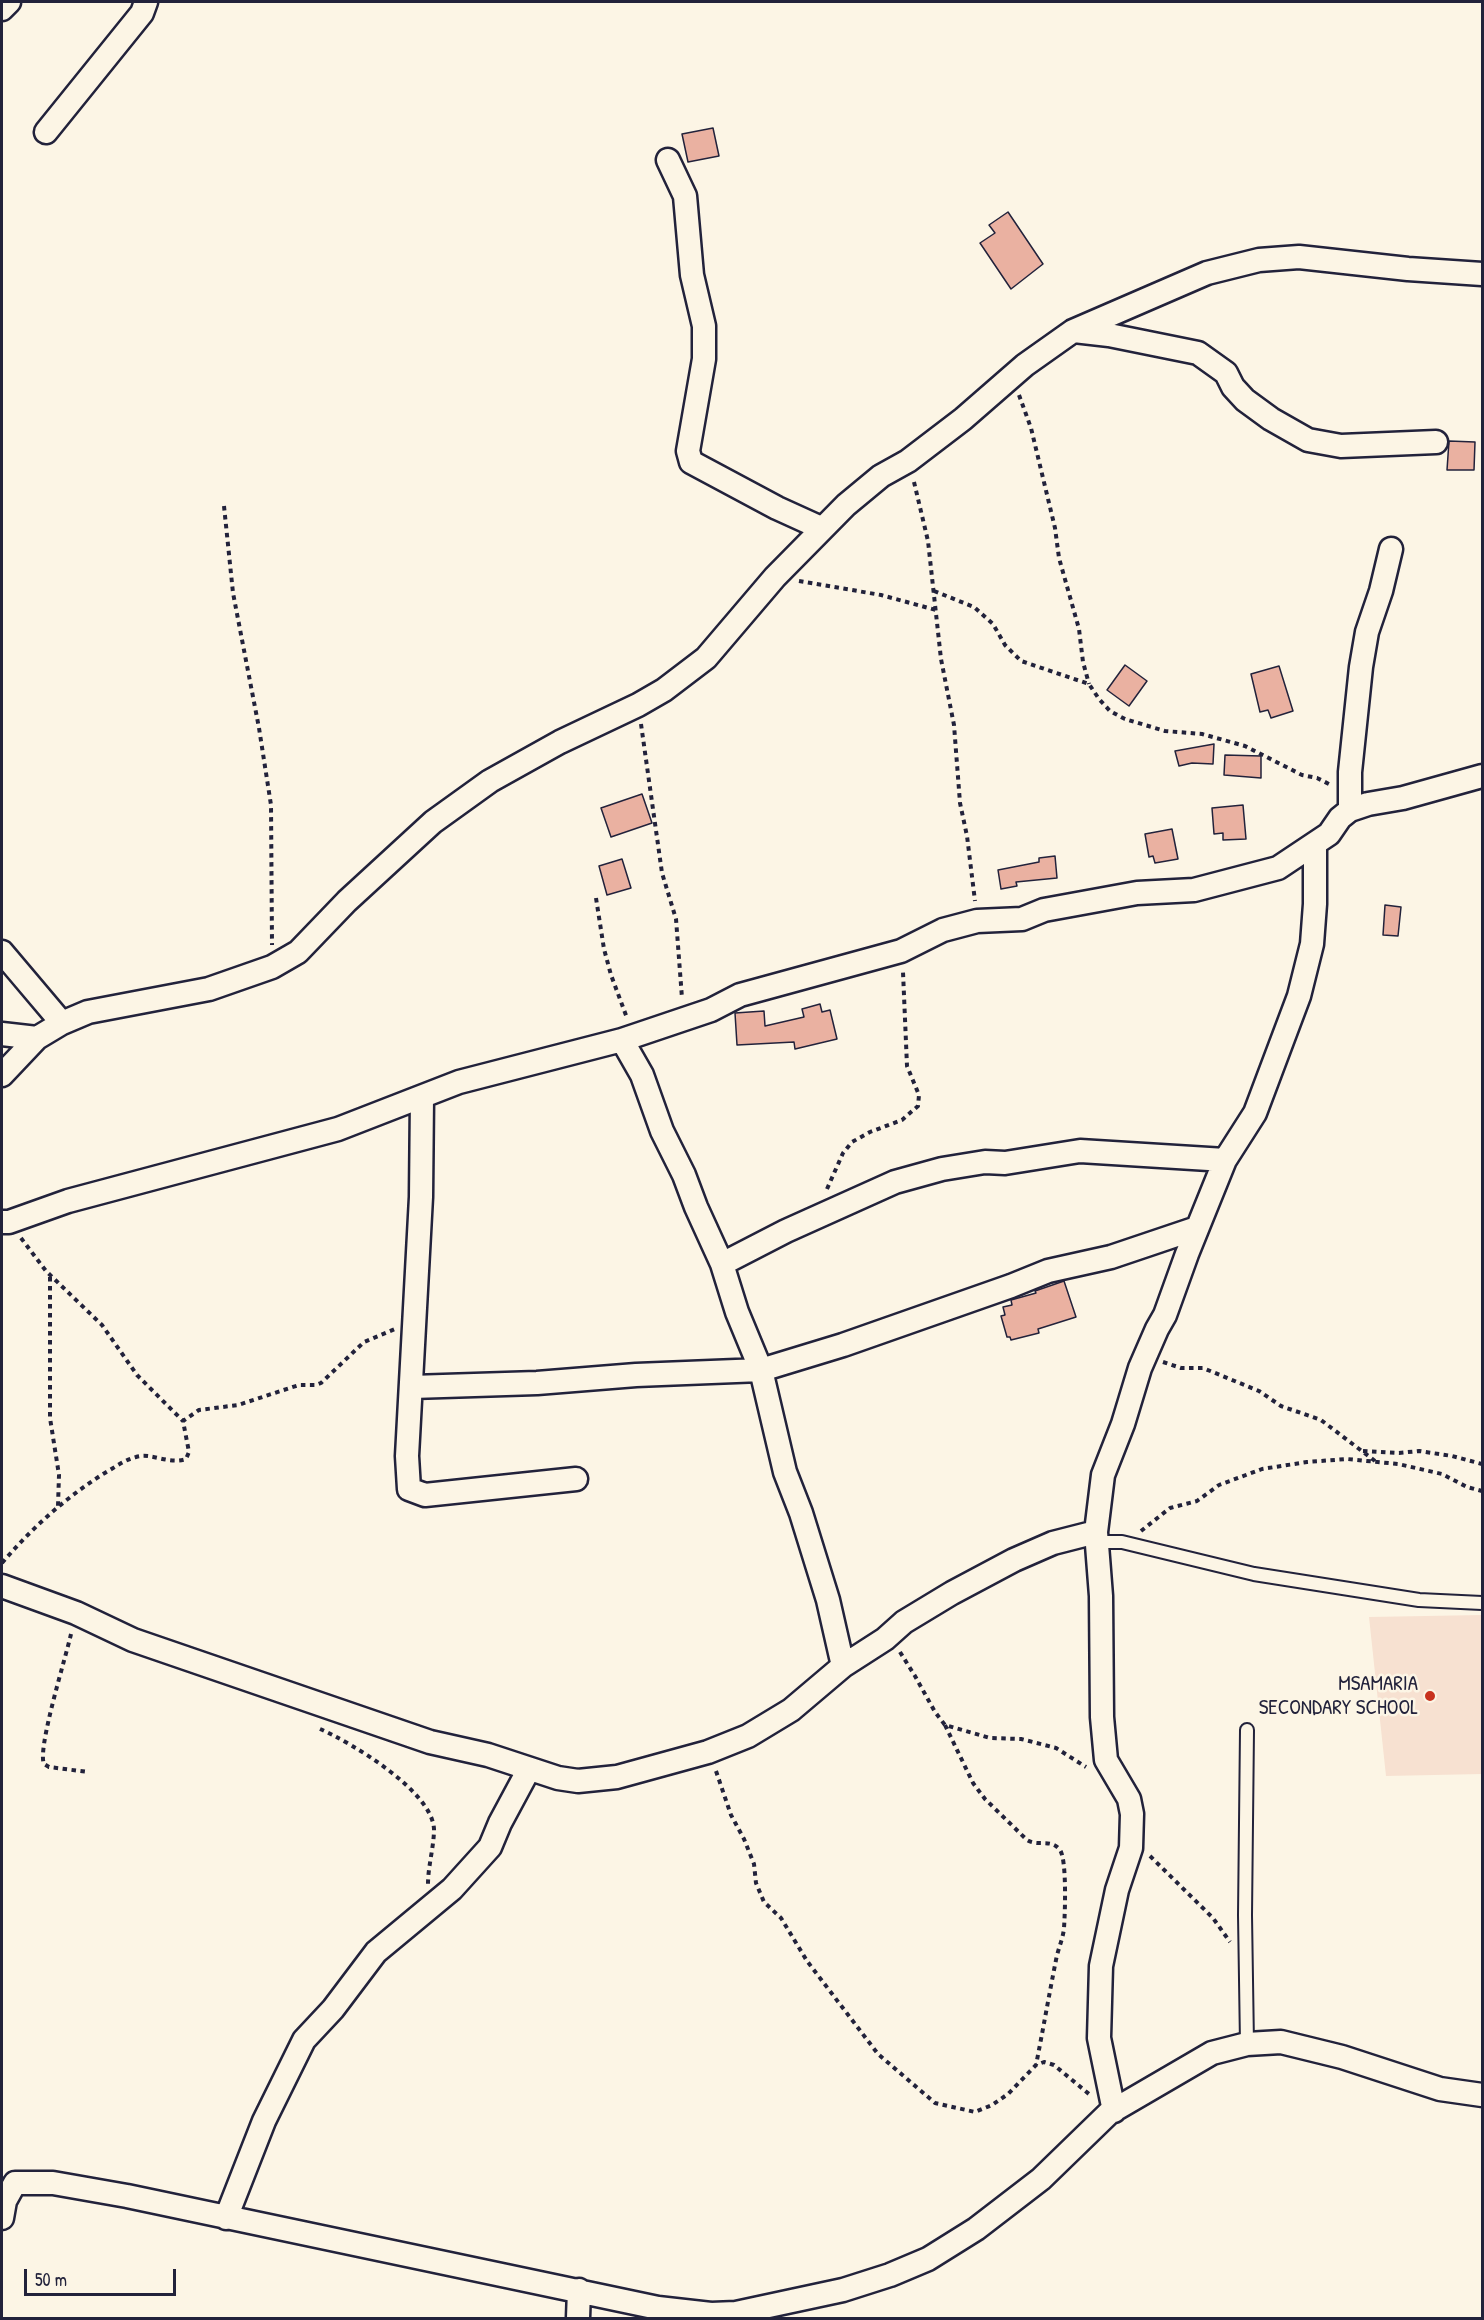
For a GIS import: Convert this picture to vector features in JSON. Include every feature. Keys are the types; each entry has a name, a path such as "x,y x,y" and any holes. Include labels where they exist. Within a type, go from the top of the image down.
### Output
{"street":[{"path":"2,9 9,2"},
{"path":"46,132 142,13 146,2"},
{"path":"668,160 685,196 692,275 704,326 704,359 688,451 691,462 777,508 821,528"},
{"path":"2,1075 37,1038 62,1023 88,1012 209,989 272,967 298,952 347,901 433,822 490,781 560,742 664,690 706,658 775,577 821,528 881,476 909,461 1073,331 1207,273 1259,260 1299,257 1408,269 1482,274"},
{"path":"1073,331 1109,335 1198,353 1226,373 1233,387 1245,400 1308,440 1341,446 1436,442"},
{"path":"5,1222 68,1201 338,1129 459,1082 628,1037 711,1010 740,995 901,951 942,930 977,921 1022,919 1044,910 1137,893 1194,891 1278,868 1329,834 1350,802 1350,772 1361,667 1367,632 1381,591 1391,549"},
{"path":"1350,802 1368,804 1403,798 1482,776"},
{"path":"1111,2112 1099,2038 1101,1966 1117,1890 1131,1848 1132,1829 1129,1799 1106,1760 1102,1717 1101,1596 1096,1537 1103,1475 1144,1358 1165,1315 1197,1228 1226,1160 1256,1113 1299,996 1312,944 1315,845"},
{"path":"2,952 62,1023"},
{"path":"2,1034 37,1038"},
{"path":"628,1037 662,1131 684,1175 700,1218 722,1264 737,1312 761,1370 785,1472 801,1513 828,1600 843,1666"},
{"path":"422,1098 421,1197 407,1480 409,1489 425,1495 576,1479"},
{"path":"722,1264 895,1182 942,1169 985,1162 1005,1163 1080,1151 1226,1160"},
{"path":"412,1387 537,1383 636,1375 761,1370 843,1345 1048,1271 1111,1257 1197,1228"},
{"path":"2,1586 76,1613 133,1640 196,1663 430,1742 488,1755 558,1778 578,1781 616,1777 708,1752 748,1736 791,1710 843,1666 885,1639 904,1623 1014,1560 1053,1543 1096,1537"},
{"path":"226,2218 264,2121 304,2040 333,2009 376,1952 452,1889 490,1847 529,1769"},
{"path":"3,2206 15,2184 53,2183 127,2196 658,2308 711,2314 728,2313 783,2304 843,2290 890,2275 928,2259 976,2229 1041,2180 1111,2112 1212,2053 1247,2044 1281,2042 1342,2057 1440,2089 1482,2096"},
{"path":"578,2319 579,2290"}],"lane":[{"path":"1096,1537 1254,1574 1419,1600 1482,1603"},
{"path":"1247,1730 1247,2044"}],"path":[{"path":"1010,379 1021,398 1031,428 1055,528 1059,558 1079,629 1083,662 1089,684 1110,711 1125,719 1165,731 1202,734 1245,746 1302,775 1317,778 1350,802"},
{"path":"909,461 928,541 941,659 954,725 960,803 967,836 977,921"},
{"path":"224,506 232,593 259,728 271,805 272,967"},
{"path":"775,577 881,595 936,610"},
{"path":"934,591 974,607 993,624 1005,645 1021,661 1089,684"},
{"path":"638,705 662,873 676,919 682,977 682,1020"},
{"path":"596,898 603,949 628,1037"},
{"path":"825,1193 843,1153 852,1142 870,1132 902,1120 918,1106 919,1095 908,1066 901,951"},
{"path":"2,1563 28,1533 58,1506 75,1492 125,1461 139,1455 164,1461 179,1461 186,1459 189,1452 183,1421 137,1375 102,1325 50,1275 5,1222"},
{"path":"50,1275 50,1418 59,1474 58,1506"},
{"path":"183,1421 199,1410 238,1405 299,1385 321,1383 364,1342 414,1322"},
{"path":"1144,1358 1181,1368 1203,1368 1259,1391 1281,1406 1321,1420 1376,1461"},
{"path":"1362,1451 1399,1453 1419,1451 1482,1464"},
{"path":"1122,1542 1152,1524 1170,1508 1197,1501 1219,1485 1262,1469 1307,1461 1347,1459 1398,1464 1442,1474 1467,1487 1482,1491"},
{"path":"76,1613 46,1730 42,1759 49,1767 88,1772"},
{"path":"885,1639 894,1644 915,1676 934,1712 945,1725 973,1783 985,1799 1027,1840 1032,1843 1055,1845 1062,1853 1065,1882 1064,1930 1036,2065"},
{"path":"310,1724 340,1737 380,1763 412,1791 429,1812 434,1829 428,1867 429,1909"},
{"path":"945,1725 990,1738 1021,1739 1056,1748 1088,1768"},
{"path":"708,1752 731,1815 751,1856 756,1883 764,1902 781,1918 807,1961 878,2054 935,2103 975,2112 992,2105 1008,2094 1036,2065 1044,2062 1054,2065 1111,2112"},
{"path":"1132,1829 1151,1858 1214,1918 1222,1932 1246,1961"}],"shaded area":[{"name":"MSAMARIA SECONDARY SCHOOL","path":"1482,1615 1482,1774 1386,1776 1369,1617"}],"building":[{"path":"713,128 719,156 688,162 682,134"},
{"path":"1008,212 1043,264 1011,289 980,243 995,233 989,225"},
{"path":"1449,441 1475,442 1474,470 1447,470"},
{"path":"1125,665 1147,681 1129,706 1107,690"},
{"path":"1279,666 1293,711 1271,718 1268,710 1260,712 1251,674"},
{"path":"1214,744 1213,764 1192,763 1179,766 1175,751"},
{"path":"1225,755 1261,756 1261,778 1224,775"},
{"path":"642,794 652,823 611,837 601,808"},
{"path":"1243,805 1246,839 1223,840 1223,833 1214,834 1212,808"},
{"path":"1172,829 1178,859 1155,863 1153,856 1149,857 1145,834"},
{"path":"1055,856 1057,878 1016,882 1017,886 1001,889 998,870 1039,862 1039,858"},
{"path":"622,859 631,888 607,895 599,866"},
{"path":"1385,905 1401,907 1398,936 1383,935"},
{"path":"820,1004 822,1012 830,1010 837,1039 795,1049 794,1042 737,1045 735,1013 764,1011 765,1026 804,1017 802,1009"},
{"path":"1064,1281 1076,1317 1038,1329 1039,1333 1011,1340 1007,1337 1001,1316 1005,1315 1003,1307 1012,1305 1011,1300 1036,1293 1035,1291"}],"place":[{"name":"MSAMARIA SECONDARY SCHOOL","path":"1430,1696"}]}
